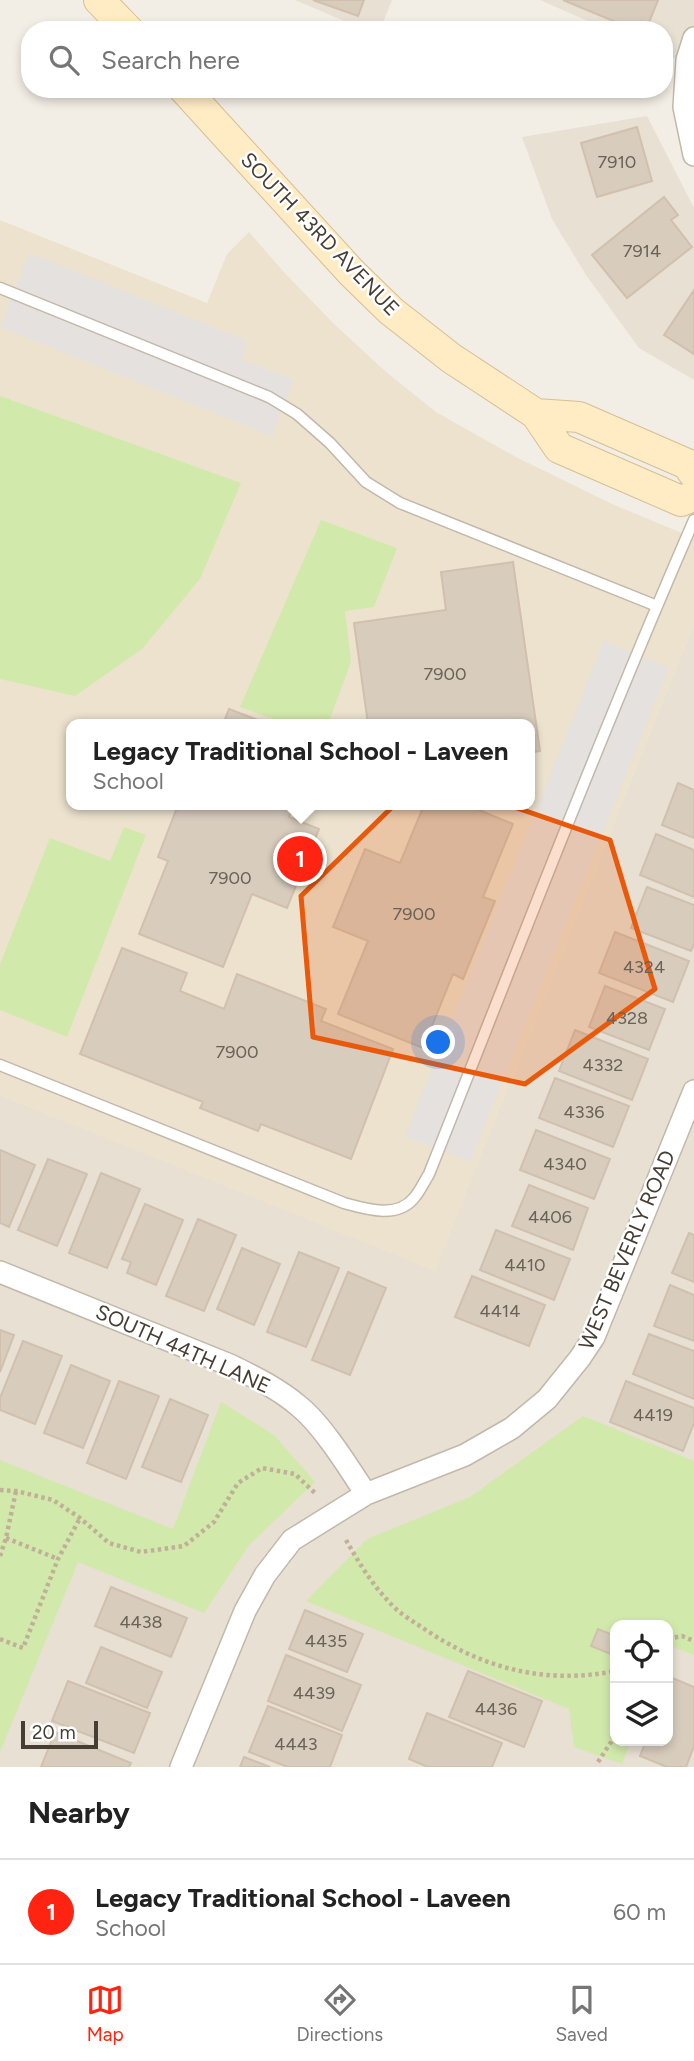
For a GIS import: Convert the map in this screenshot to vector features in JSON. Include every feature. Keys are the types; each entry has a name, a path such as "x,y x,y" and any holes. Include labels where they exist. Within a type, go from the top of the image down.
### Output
{"street":[{"path":"99,0 119,21"},
{"path":"694,38 687,60 684,107 694,155"},
{"name":"SOUTH 43RD AVENUE","path":"192,98 351,272 391,311 451,358 536,414 558,448 681,501 694,496"},
{"name":"SOUTH 43RD AVENUE","path":"536,414 579,417 687,464 694,474"},
{"name":"WEST BEVERLY ROAD","path":"181,1767 245,1611 265,1575 292,1540 366,1494 465,1455 512,1428 547,1399 580,1358 594,1337 694,1091"},
{"name":"SOUTH 44TH LANE","path":"0,1272 230,1365 265,1382 302,1409 328,1440 366,1494"}],"lane":[{"path":"0,288 269,397 297,414 330,443 366,482 400,503 657,606"},
{"path":"0,1065 344,1203 370,1210 396,1210 412,1201 429,1174 694,520"}],"path":[{"path":"0,1490 54,1500 109,1543 141,1552 184,1546 214,1522 238,1483 262,1468 295,1474 317,1495"},
{"path":"0,1556 16,1491"},
{"path":"0,1639 23,1648 58,1559 80,1518"},
{"path":"6,1538 58,1559"},
{"path":"346,1541 364,1572 397,1610 437,1638 489,1664 540,1675 587,1677 610,1672"},
{"path":"673,1638 682,1636 694,1641"},
{"path":"598,1762 610,1744"}],"highlighted area":[{"path":"424,776 610,840 655,989 525,1084 313,1037 301,896"}],"shaded area":[{"path":"295,0 392,0 384,21 344,21"},
{"path":"540,0 694,0 694,66 673,58 673,21 588,21"},
{"path":"647,116 694,208 694,380 639,348 586,275 552,219 522,137"},
{"path":"0,220 207,303 227,254 249,232 333,323 385,371 436,412 516,457 612,504 694,538 694,624 435,1271 0,1095"},
{"path":"29,253 247,341 241,359 294,380 272,436 0,327"},
{"path":"694,624 694,1767 0,1767 0,1095 435,1270"},
{"path":"604,641 669,668 470,1162 405,1136"}],"green space":[{"path":"0,396 241,483 200,579 142,649 75,696 0,679"},
{"path":"321,520 397,548 374,607 345,611 351,662 330,719 274,719 240,707"},
{"path":"124,827 146,835 67,1037 0,1010 0,964 50,838 110,861"},
{"path":"221,1402 274,1435 315,1482 249,1545 204,1613 78,1562 0,1752 0,1460 173,1529"},
{"path":"583,1416 694,1461 694,1655 673,1647 673,1620 610,1620 610,1746 629,1746 622,1764 574,1747 569,1709 306,1601 367,1539 470,1497"}],"building":[{"path":"313,0 364,0 358,16"},
{"path":"563,0 658,0 650,21 613,21"},
{"path":"637,127 652,181 597,197 581,143"},
{"path":"664,197 678,215 671,220 692,247 627,298 592,255"},
{"path":"694,290 694,354 664,335"},
{"path":"513,562 540,751 535,752 535,719 367,719 354,623 446,610 441,572"},
{"path":"229,709 255,719 225,719"},
{"path":"678,783 694,790 694,838 662,825"},
{"path":"176,810 292,810 289,817 319,829 287,908 252,894 223,967 139,934 168,861 158,857"},
{"path":"422,810 479,810 513,824 483,897 495,901 463,979 453,974 423,1048 338,1014 368,941 333,927 365,849 400,863"},
{"path":"656,834 694,850 694,897 640,875"},
{"path":"647,887 694,905 694,944 691,951 631,928"},
{"path":"615,932 689,961 673,1002 599,973"},
{"path":"122,948 187,973 180,991 224,1009 237,974 326,1009 321,1021 393,1049 351,1159 261,1124 258,1131 200,1108 203,1102 80,1054"},
{"path":"605,986 665,1009 649,1050 589,1027"},
{"path":"575,1030 648,1059 632,1100 559,1071"},
{"path":"555,1078 629,1106 613,1147 539,1118"},
{"path":"536,1130 610,1159 594,1199 520,1170"},
{"path":"0,1150 35,1165 9,1227 0,1223"},
{"path":"48,1159 87,1174 57,1246 18,1230"},
{"path":"101,1173 140,1189 107,1268 69,1253"},
{"path":"529,1185 588,1208 573,1250 512,1226"},
{"path":"145,1204 183,1220 156,1285 127,1273 131,1262 122,1259"},
{"path":"198,1219 236,1235 204,1311 166,1296"},
{"path":"496,1230 570,1259 554,1300 480,1270"},
{"path":"689,1233 694,1235 694,1282 672,1273"},
{"path":"242,1248 280,1264 254,1325 217,1309"},
{"path":"299,1252 339,1268 306,1347 267,1332"},
{"path":"348,1272 386,1288 350,1375 312,1360"},
{"path":"472,1276 545,1305 529,1346 455,1317"},
{"path":"670,1285 694,1295 694,1341 654,1326"},
{"path":"0,1330 14,1335 0,1372"},
{"path":"649,1334 694,1351 694,1399 633,1374"},
{"path":"23,1341 62,1356 35,1424 0,1410 0,1398"},
{"path":"71,1365 110,1381 83,1448 44,1433"},
{"path":"119,1381 159,1396 126,1479 87,1463"},
{"path":"626,1381 694,1408 694,1423 683,1451 610,1422"},
{"path":"170,1399 208,1415 181,1482 142,1467"},
{"path":"111,1587 187,1618 171,1657 95,1626"},
{"path":"305,1610 363,1634 347,1672 289,1649"},
{"path":"598,1629 610,1634 610,1654 591,1646"},
{"path":"101,1647 162,1672 147,1708 86,1683"},
{"path":"286,1655 361,1685 342,1731 268,1701"},
{"path":"468,1671 542,1701 524,1747 449,1717"},
{"path":"673,1678 694,1687 694,1746 686,1767 667,1767 640,1756 644,1746 673,1746"},
{"path":"68,1681 150,1713 134,1753 52,1721"},
{"path":"268,1706 342,1735 330,1767 288,1767 249,1752"},
{"path":"427,1713 502,1743 492,1767 428,1767 409,1759"},
{"path":"55,1732 131,1763 129,1767 41,1767"},
{"path":"244,1757 270,1767 240,1767"}],"place":[{"name":"Legacy Traditional School - Laveen","path":"300,859"}]}
